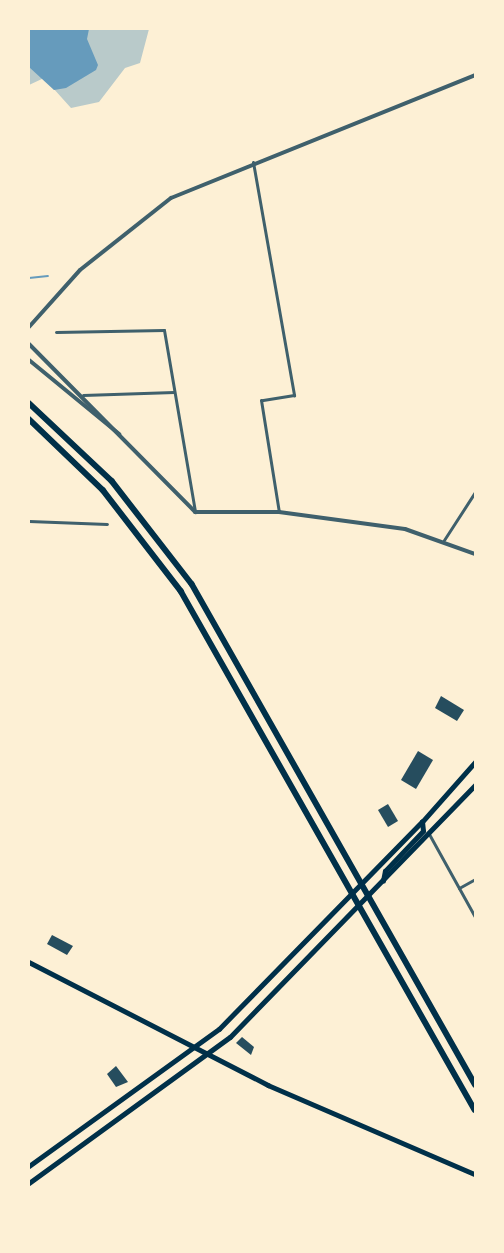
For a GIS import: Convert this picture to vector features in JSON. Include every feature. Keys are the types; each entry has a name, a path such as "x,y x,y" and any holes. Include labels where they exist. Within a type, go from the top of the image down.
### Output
{"highway":[{"path":"29,403 112,481 188,578 475,1084"},
{"path":"29,419 108,496 181,591 475,1110"}],"main road":[{"path":"29,1166 196,1047 242,1007 422,822 475,762"},
{"path":"29,1183 209,1054 348,918 475,785"},
{"path":"383,881 385,871 423,831 422,822"},
{"path":"29,962 268,1085 475,1174"}],"street":[{"path":"29,327 80,270 172,198 254,162 475,74"},
{"path":"254,162 294,395 261,400 279,512"},
{"path":"56,332 164,330 195,512"},
{"path":"29,344 129,441 195,512 279,512 412,530 444,540 475,554"},
{"path":"29,360 129,441"},
{"path":"83,395 174,392"},
{"path":"444,540 475,492"},
{"path":"29,517 30,521 107,524"},
{"path":"429,834 475,917"},
{"path":"459,888 475,879"}],"shaded area":[{"path":"29,29 149,29 140,63 125,68 99,102 71,108 44,78 29,85"}],"water":[{"path":"29,29 89,29 87,39 98,65 96,70 66,88 54,90 29,67"}],"building":[{"path":"441,696 464,710 457,721 435,708"},
{"path":"418,751 433,760 416,789 401,780"},
{"path":"388,804 398,821 388,827 378,810"},
{"path":"52,935 73,946 67,955 47,944"},
{"path":"242,1037 254,1047 251,1055 236,1043"},
{"path":"116,1066 128,1082 116,1087 107,1074"}],"waterway":[{"path":"29,278 48,276"}]}
